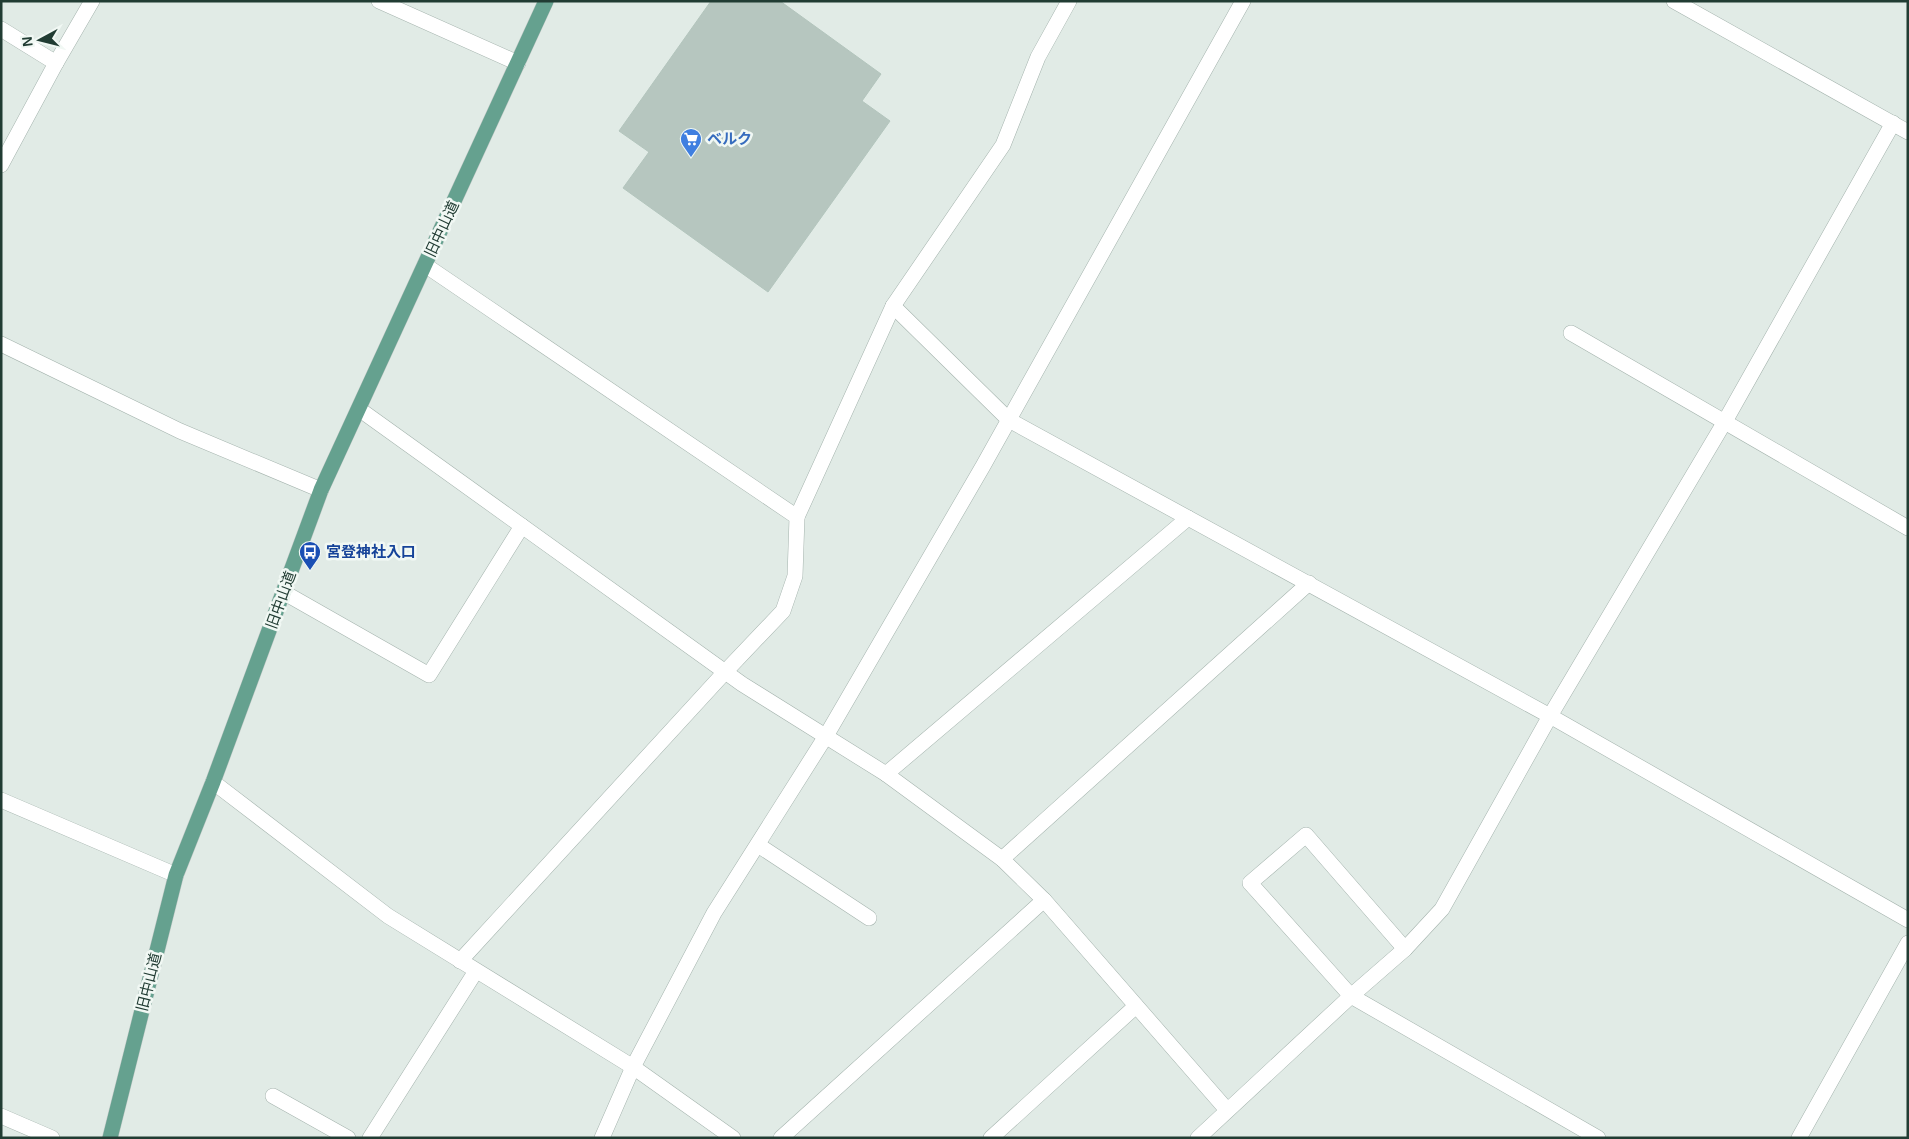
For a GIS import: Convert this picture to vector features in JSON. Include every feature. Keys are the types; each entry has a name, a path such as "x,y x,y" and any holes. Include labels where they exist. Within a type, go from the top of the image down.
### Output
{"main road":[{"name":"旧中山道","path":"110,1138 176,875 213,782 322,490 546,1"}],"street":[{"path":"1,165 92,1"},
{"path":"379,1 518,63"},
{"path":"460,961 783,611 794,576 797,517 893,306 1003,145 1038,57 1069,1"},
{"path":"602,1138 633,1067 714,913 826,736 1009,420 1243,1"},
{"path":"1674,1 1908,132"},
{"path":"1,28 56,63"},
{"path":"1198,1138 1351,996 1405,949 1442,909 1550,716 1724,423 1893,124"},
{"path":"425,264 797,517"},
{"path":"893,306 1009,420 1550,716 1908,920"},
{"path":"1571,333 1908,528"},
{"path":"1,344 180,430 322,490"},
{"path":"359,409 725,672 886,774 1002,859 1044,900 1227,1110"},
{"path":"886,774 1188,518"},
{"path":"283,592 429,675 522,526"},
{"path":"1002,859 1309,583"},
{"path":"213,782 388,916 633,1067 733,1138"},
{"path":"1,800 176,875"},
{"path":"1405,949 1306,835 1250,882 1351,996 1598,1138"},
{"path":"758,845 869,918"},
{"path":"781,1138 1044,900"},
{"path":"1799,1138 1908,943"},
{"path":"370,1138 476,971"},
{"path":"991,1138 1136,1006"},
{"path":"273,1096 348,1138"},
{"path":"1,1116 52,1138"}],"building":[{"path":"711,1 780,1 881,74 862,101 890,121 768,292 623,188 649,152 619,131"}],"place":[{"name":"ベルク","path":"691,158"},
{"name":"宮登神社入口","path":"310,571"}]}
